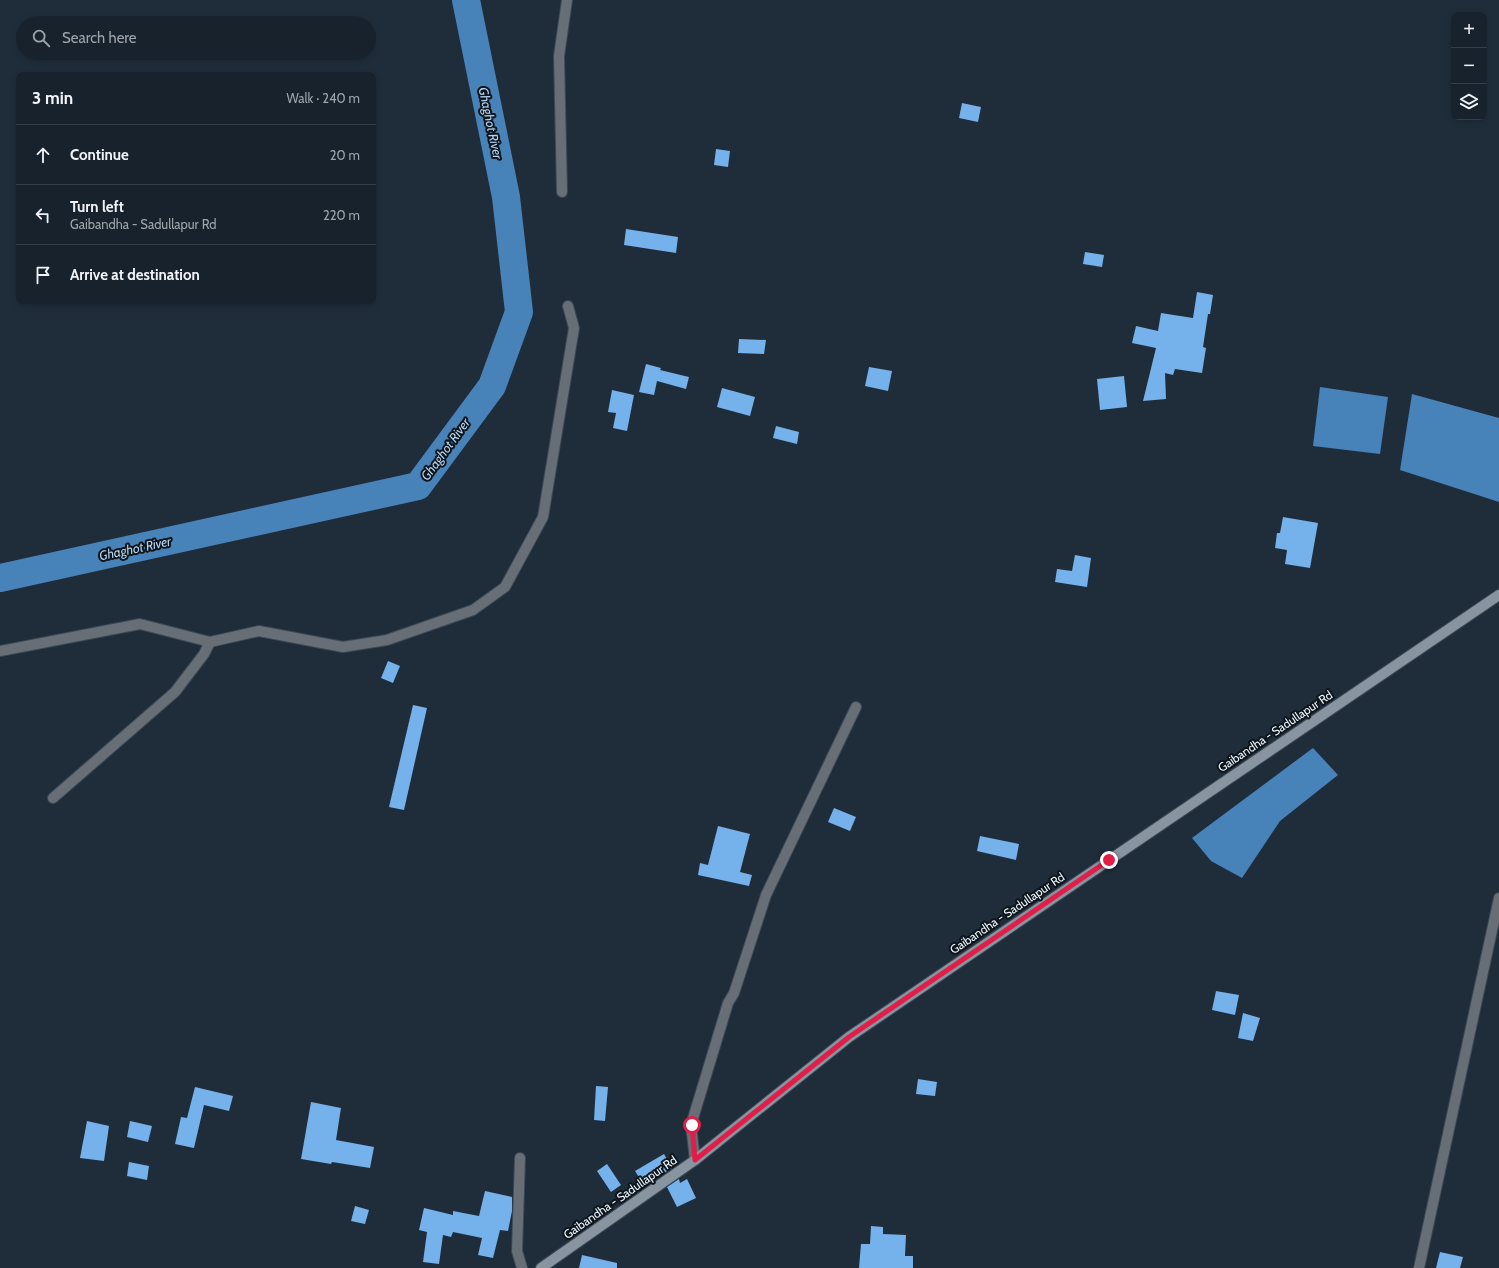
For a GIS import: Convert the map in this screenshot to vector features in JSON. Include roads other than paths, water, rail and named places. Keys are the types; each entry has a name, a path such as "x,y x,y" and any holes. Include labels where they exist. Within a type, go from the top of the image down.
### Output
{"main road":[{"name":"Gaibandha - Sadullapur Rd","path":"541,1268 695,1160 849,1037 1499,595"}],"street":[{"path":"562,192 558,56 567,0"},
{"path":"0,651 140,624 210,642 259,631 343,647 387,640 473,610 505,587 543,517 574,328 568,306"},
{"path":"53,798 175,692 204,654 210,642"},
{"path":"695,1160 692,1125 728,1003 734,993 766,894 856,707"},
{"path":"1419,1268 1499,898"},
{"path":"520,1158 517,1251 522,1268"}],"water":[{"path":"1320,387 1388,397 1380,454 1313,446"},
{"path":"1412,394 1499,418 1499,502 1400,470"},
{"path":"1313,748 1338,775 1280,821 1242,878 1211,861 1192,838"}],"waterway":[{"name":"Ghaghot River","path":"0,578 418,486 492,386 519,312 506,197 466,0"}]}
